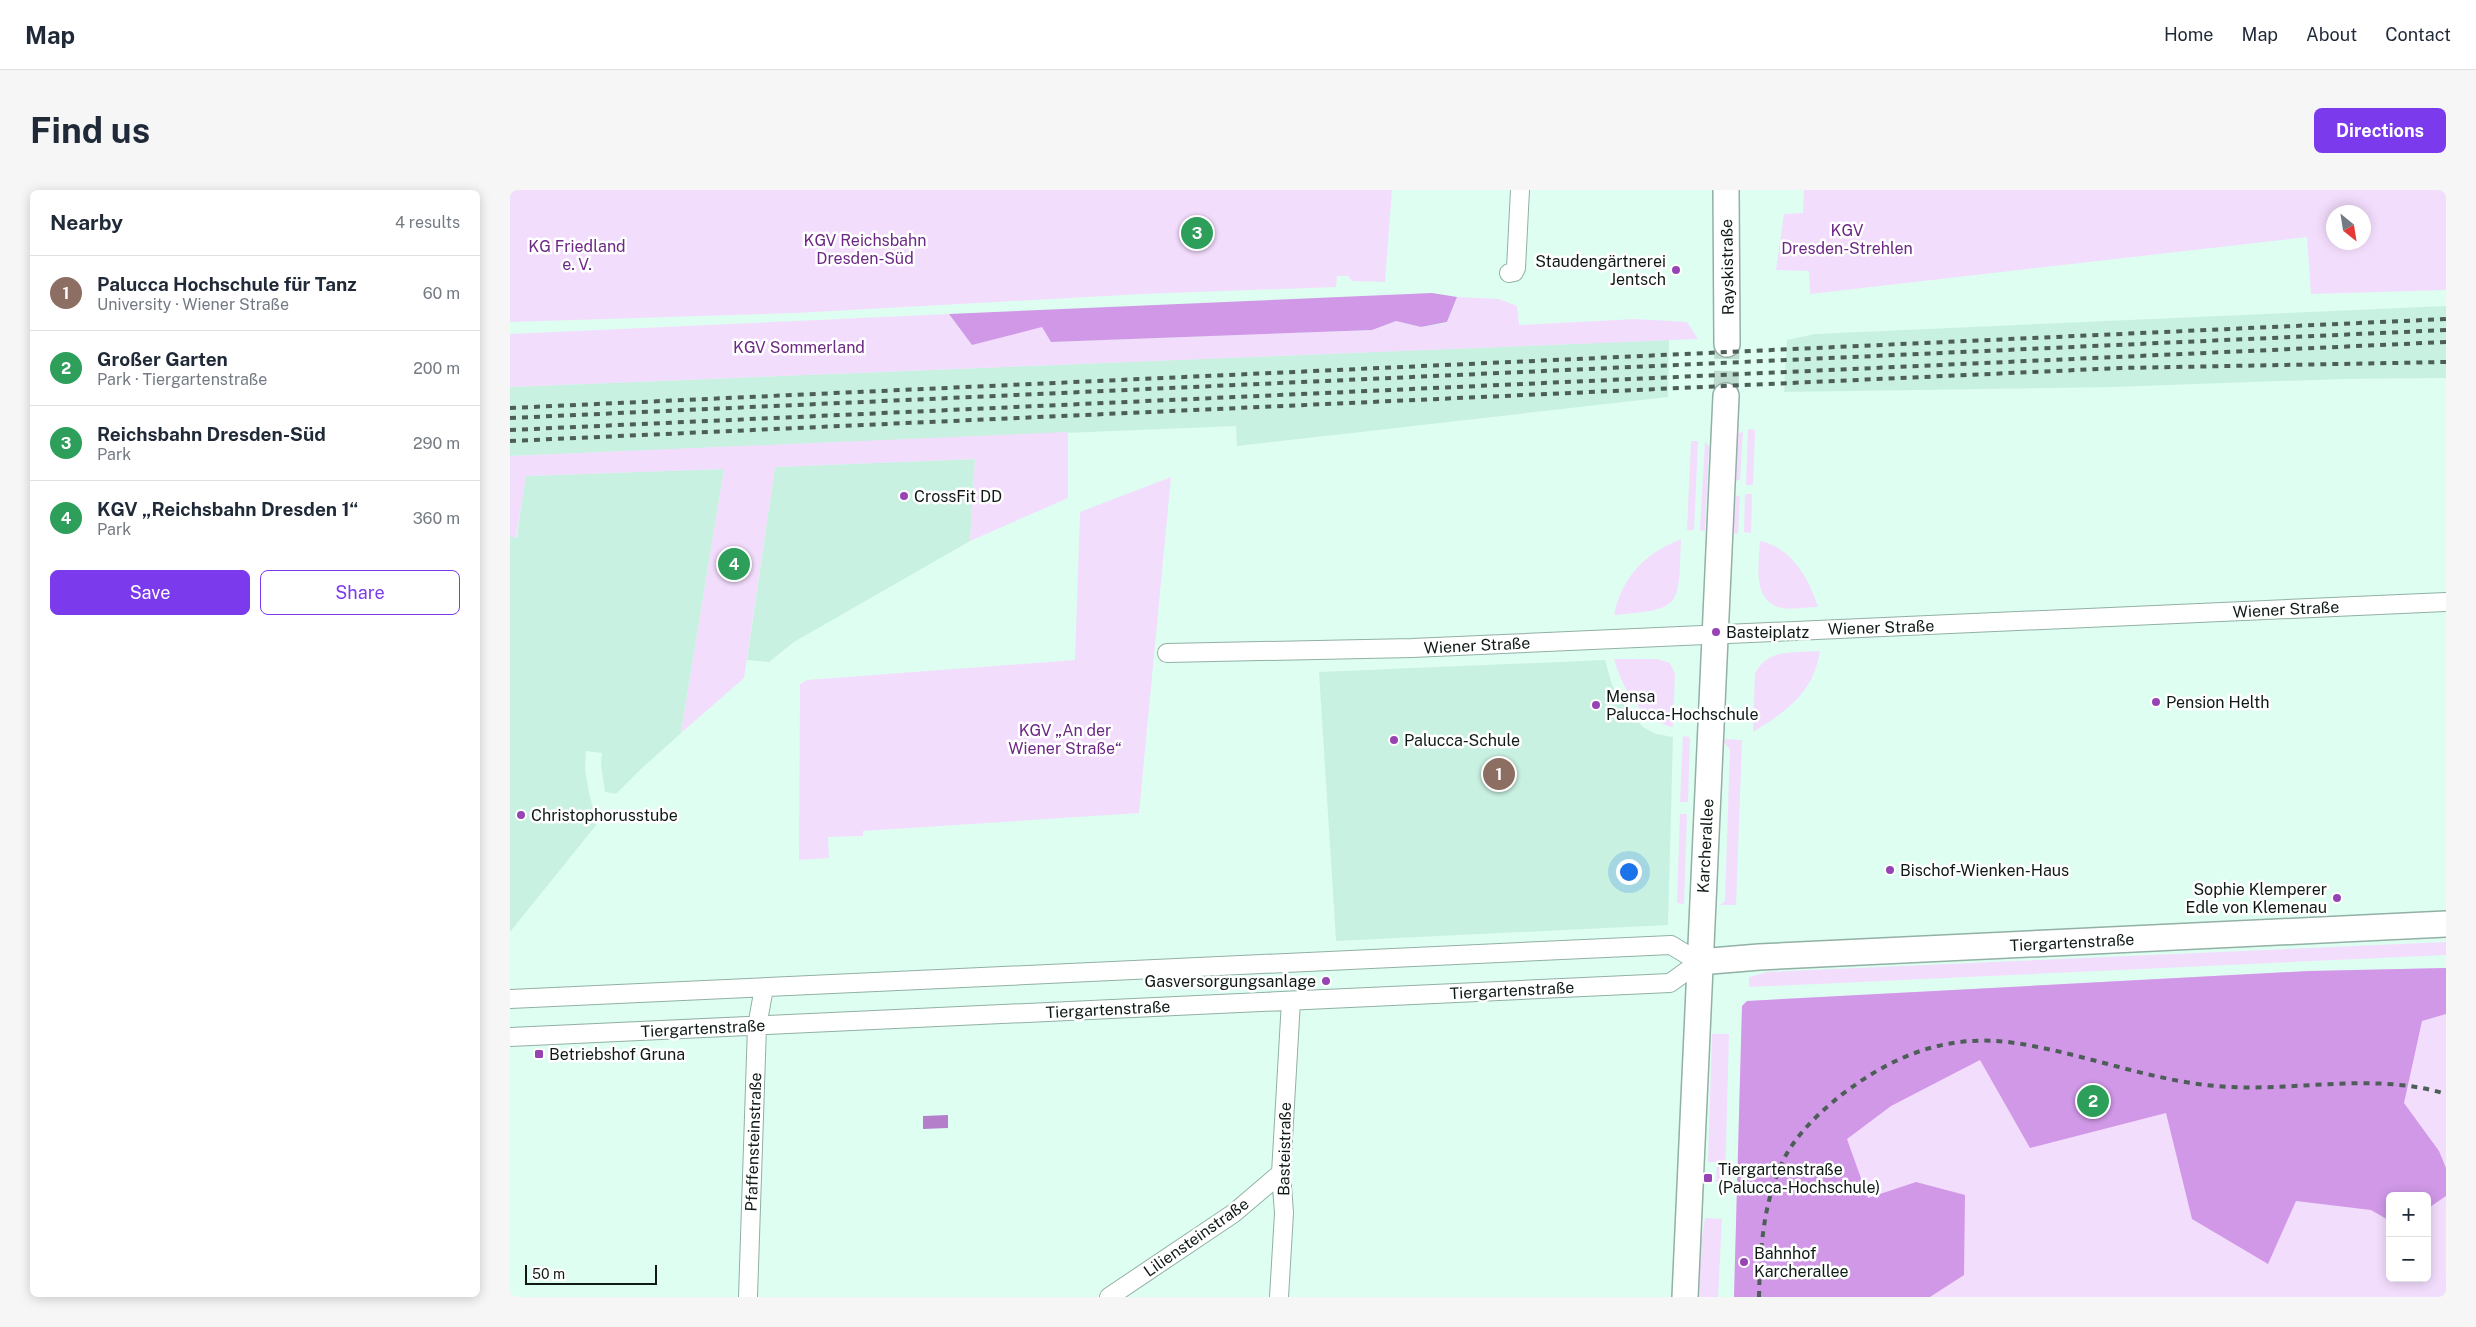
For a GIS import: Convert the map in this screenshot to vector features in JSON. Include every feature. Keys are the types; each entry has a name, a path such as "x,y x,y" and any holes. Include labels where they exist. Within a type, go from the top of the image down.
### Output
{"main road":[{"name":"Rayskistraße","path":"1726,190 1727,344"},
{"name":"Karcherallee","path":"1685,1297 1726,396"},
{"name":"Tiergartenstraße","path":"1699,962 1768,956 2446,924"}],"street":[{"path":"1509,273 1514,272 1516,268 1520,190"},
{"name":"Wiener Straße","path":"1167,653 1412,648 2446,602"},
{"path":"510,999 1671,945 1699,962"},
{"name":"Tiergartenstraße","path":"510,1038 1670,983 1699,962"},
{"name":"Pfaffensteinstraße","path":"748,1297 757,1026 764,988"},
{"name":"Basteistraße","path":"1279,1297 1284,1213 1281,1173 1291,1001"},
{"name":"Liliensteinstraße","path":"1109,1297 1234,1213 1281,1173"}],"shaded area":[{"path":"1432,293 1457,297 1447,322 1421,327 1396,321 1372,330 1051,342 1042,327 972,345 949,314"},
{"path":"2446,306 2446,378 2341,379 2114,387 1784,392 1787,340 1815,334"},
{"path":"1669,340 1668,397 1237,446 1236,426 510,456 510,387"},
{"path":"975,459 970,541 794,642 769,662 747,660 775,467"},
{"path":"724,469 681,733 616,794 605,792 601,765 602,753 586,751 585,769 597,824 510,932 510,536 517,538 525,476"},
{"path":"1605,660 1612,685 1629,712 1643,727 1656,734 1673,737 1668,925 1336,941 1319,672"},
{"path":"2446,968 2446,1014 2422,1021 2404,1103 2439,1151 2446,1168 2446,1196 2431,1206 2431,1192 2386,1192 2386,1219 2371,1210 2296,1201 2268,1264 2192,1219 2166,1113 2030,1148 1980,1060 1891,1106 1847,1139 1868,1198 1916,1182 1965,1195 1964,1275 1930,1297 1734,1297 1742,1006 1747,1001 2309,971"},
{"path":"948,1115 948,1128 923,1129 923,1116"}],"green space":[{"path":"510,190 1392,190 1385,282 1352,281 1348,276 1337,276 1336,287 1142,294 796,313 510,322"},
{"name":"KGV Dresden-Strehlen","path":"1804,190 2446,190 2446,290 2311,294 2307,237 1810,294 1809,271 1776,270 1784,214 1803,213"},
{"name":"KGV Sommerland","path":"1457,297 1499,299 1517,306 1519,325 1636,319 1687,322 1698,339 510,387 510,334 949,314 972,345 1043,326 1052,342 1372,330 1396,321 1421,327 1447,323"},
{"path":"1748,429 1755,430 1753,485 1746,485"},
{"path":"1743,431 1740,480 1735,481 1737,434"},
{"path":"1068,432 1068,498 970,541 975,459 775,467 744,678 681,733 724,469 526,476 516,538 510,536 510,456"},
{"path":"1691,441 1698,441 1694,530 1687,530"},
{"path":"1705,441 1709,447 1705,531 1700,530"},
{"name":"KGV „An der Wiener Straße“","path":"1171,477 1139,813 863,831 863,836 828,837 829,858 799,860 800,684 807,680 1075,660 1080,512"},
{"path":"1745,494 1752,494 1751,533 1744,532"},
{"path":"1740,495 1738,534 1733,533 1734,497"},
{"path":"1681,539 1679,579 1673,600 1665,606 1654,610 1614,615 1623,589 1637,568 1656,552"},
{"path":"1760,541 1771,544 1790,557 1810,585 1818,607 1782,608 1772,604 1765,598 1761,590 1758,570"},
{"path":"1820,651 1812,678 1797,699 1777,717 1753,732 1755,674 1760,666 1774,656 1783,653"},
{"path":"1614,659 1657,659 1670,663 1675,674 1673,727 1651,718 1634,702 1622,682"},
{"path":"1683,736 1690,737 1688,802 1680,802"},
{"path":"1725,739 1742,740 1736,905 1720,905 1725,901 1730,749 1724,743"},
{"path":"1680,814 1687,814 1684,904 1677,903"},
{"path":"2446,942 2446,955 1749,987 1749,977 1767,972"},
{"path":"2446,968 2446,1297 1734,1297 1742,1006 1747,1001 2309,971"},
{"path":"1712,1034 1729,1034 1725,1183 1716,1182 1717,1162 1708,1162"},
{"path":"1705,1218 1722,1219 1718,1297 1696,1297 1697,1263"}],"tunnel":[{"path":"1726,396 1727,344"}],"railway":[{"path":"510,408 2446,319"},
{"path":"510,418 2446,330"},
{"path":"510,430 2446,342"},
{"path":"510,441 2121,368 2446,362"},
{"path":"1759,1297 1764,1225 1772,1189 1778,1172 1791,1147 1810,1123 1840,1096 1880,1069 1922,1050 1967,1041 2015,1043 2040,1047 2190,1083 2245,1087 2360,1083 2389,1084 2418,1087 2446,1094"}],"place":[{"name":"Reichsbahn Dresden-Süd","path":"1197,233"},
{"name":"Staudengärtnerei Jentsch","path":"1676,270"},
{"name":"CrossFit DD","path":"904,496"},
{"name":"KGV „Reichsbahn Dresden 1“","path":"734,564"},
{"name":"Basteiplatz","path":"1716,632"},
{"name":"Pension Helth","path":"2156,702"},
{"name":"Mensa Palucca-Hochschule","path":"1596,705"},
{"name":"Palucca-Schule","path":"1394,740"},
{"name":"Palucca Hochschule für Tanz","path":"1499,774"},
{"name":"Christophorusstube","path":"521,815"},
{"name":"Bischof-Wienken-Haus","path":"1890,870"},
{"name":"Sophie Klemperer Edle von Klemenau","path":"2337,898"},
{"name":"Gasversorgungsanlage","path":"1326,981"},
{"name":"Betriebshof Gruna","path":"539,1054"},
{"name":"Großer Garten","path":"2093,1101"},
{"name":"Tiergartenstraße (Palucca-Hochschule)","path":"1708,1178"},
{"name":"Bahnhof Karcherallee","path":"1744,1262"}],"park label":[{"name":"KGV Reichsbahn Dresden-Süd","path":"865,249"},
{"name":"KG Friedland e. V.","path":"577,255"}]}
